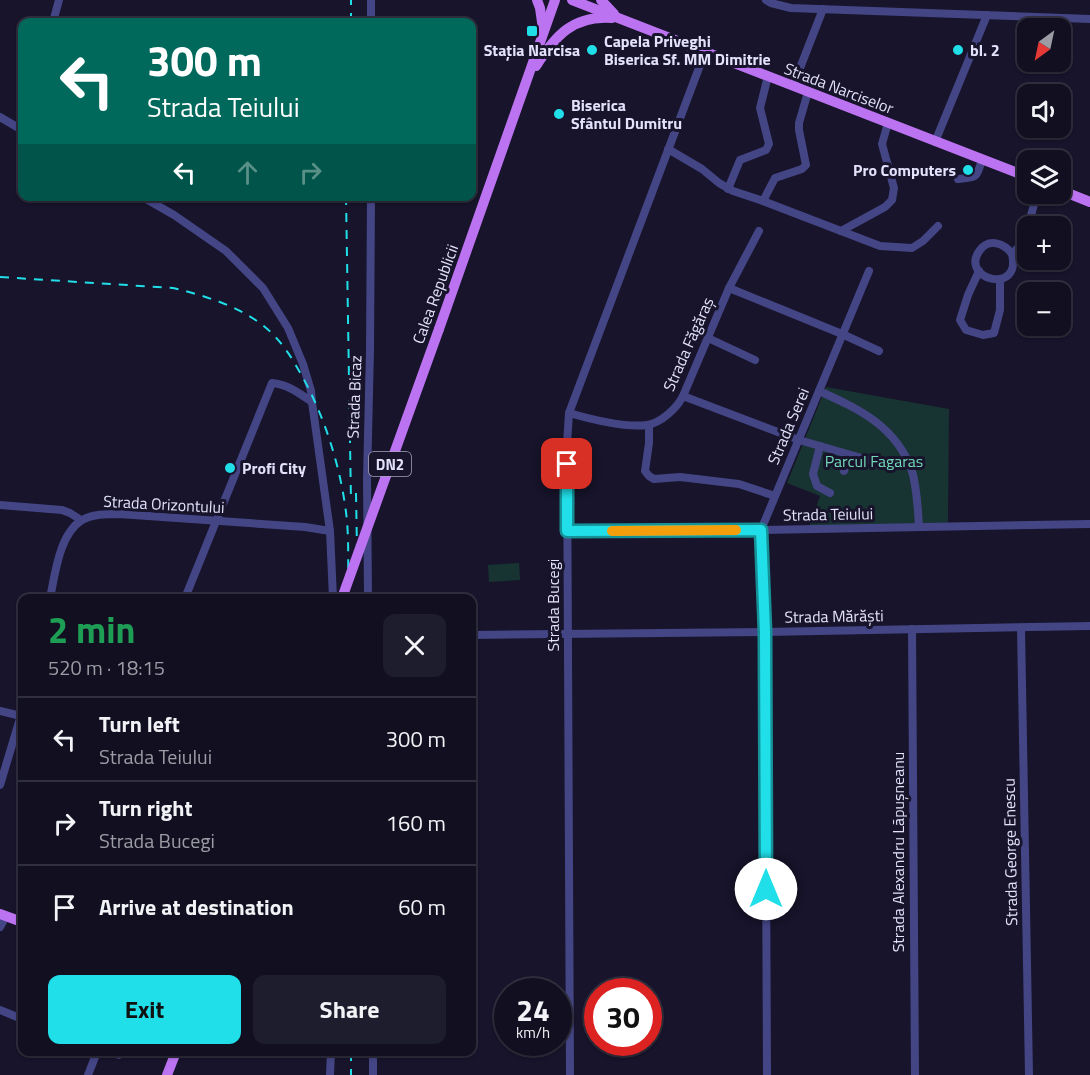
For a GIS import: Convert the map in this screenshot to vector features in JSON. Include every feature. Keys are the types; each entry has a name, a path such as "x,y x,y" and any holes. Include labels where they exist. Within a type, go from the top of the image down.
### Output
{"main road":[{"path":"537,0 544,33"},
{"name":"Calea Republicii","path":"343,594 555,0"},
{"name":"Strada Narciselor","path":"572,0 1017,173"},
{"path":"601,0 621,19"},
{"path":"525,84 552,42 563,31 572,25 594,19 621,19"},
{"path":"1071,194 1090,202"},
{"path":"3,915 18,921"},
{"path":"167,1075 174,1056"}],"street":[{"path":"54,18 59,0"},
{"path":"371,0 371,18"},
{"path":"766,0 791,8 1090,19"},
{"path":"792,86 823,9"},
{"path":"935,142 987,15"},
{"name":"Strada Bucegi","path":"570,1075 567,531 569,414 705,52"},
{"path":"728,189 740,160 766,150 769,144 760,108 768,76"},
{"path":"763,201 775,178 802,169 806,165 798,130 808,92"},
{"path":"0,117 18,128"},
{"path":"841,231 885,207 892,200 894,188 882,144 888,123"},
{"path":"668,150 702,169 728,189 880,246 912,248 938,226"},
{"path":"958,179 974,178 982,160"},
{"path":"150,201 226,251 263,288 288,328 311,391 330,531 333,594"},
{"name":"Strada Bicaz","path":"368,594 367,479 371,201"},
{"name":"Strada Făgăraș","path":"649,425 673,410 683,396 729,288 759,231"},
{"path":"998,243 1004,245 1012,254 1010,272 1000,279 988,279 976,266 978,254 986,245 998,243"},
{"path":"1012,254 1017,249"},
{"path":"842,334 869,271"},
{"path":"979,271 960,320 966,330 983,335 994,333 1000,310 1000,279"},
{"name":"Strada Făgăraș","path":"729,288 879,351"},
{"name":"Strada Serei","path":"761,530 842,334"},
{"path":"708,338 755,360"},
{"path":"187,594 272,383 281,383 312,402"},
{"path":"819,391 867,414 883,426 897,442 908,463 915,486 919,527"},
{"path":"683,396 799,440 849,455 892,467 908,463"},
{"path":"569,414 609,422 649,425 645,471 654,479 680,477 739,484 775,496"},
{"path":"820,446 813,474 818,486 830,493"},
{"path":"844,471 849,455"},
{"name":"Strada Orizontului","path":"0,505 62,510 81,520 119,514 305,527 330,531"},
{"path":"51,594 60,554 66,539 81,520"},
{"name":"Strada Teiului","path":"567,531 1090,524"},
{"path":"761,530 765,632 767,1075"},
{"name":"Strada Mărăști","path":"476,635 1090,626"},
{"name":"Strada George Enescu","path":"1021,628 1029,1075"},
{"name":"Strada Alexandru Lăpușneanu","path":"912,629 915,1075"},
{"path":"0,711 18,713"},
{"path":"0,784 18,727"},
{"path":"0,927 3,915"},
{"path":"0,1010 18,1017"},
{"path":"88,1075 95,1056"},
{"path":"330,1075 332,1056"},
{"path":"373,1056 373,1075"}],"green space":[{"name":"Parcul Fagaras","path":"826,387 949,409 948,523 809,527 820,496 787,483"},
{"path":"519,563 520,580 489,582 488,565"}],"railway":[{"path":"351,0 351,18"},
{"path":"346,201 351,502"},
{"path":"0,277 173,288 227,305 257,321 270,331 290,356 307,386 324,423 336,462 347,521 348,594"},
{"path":"356,493 357,550"},
{"path":"351,1056 351,1075"}],"slow traffic":[{"path":"612,531 736,530"}],"place":[{"name":"Stația Narcisa","path":"532,31"},
{"name":"Capela Priveghi Biserica Sf. MM Dimitrie","path":"592,50"},
{"name":"bl. 2","path":"958,50"},
{"name":"Biserica Sfântul Dumitru","path":"559,114"},
{"name":"Pro Computers","path":"968,170"},
{"name":"Profi City","path":"230,468"}],"route":[{"path":"567,464 567,531 761,530 765,632 766,889"}]}
